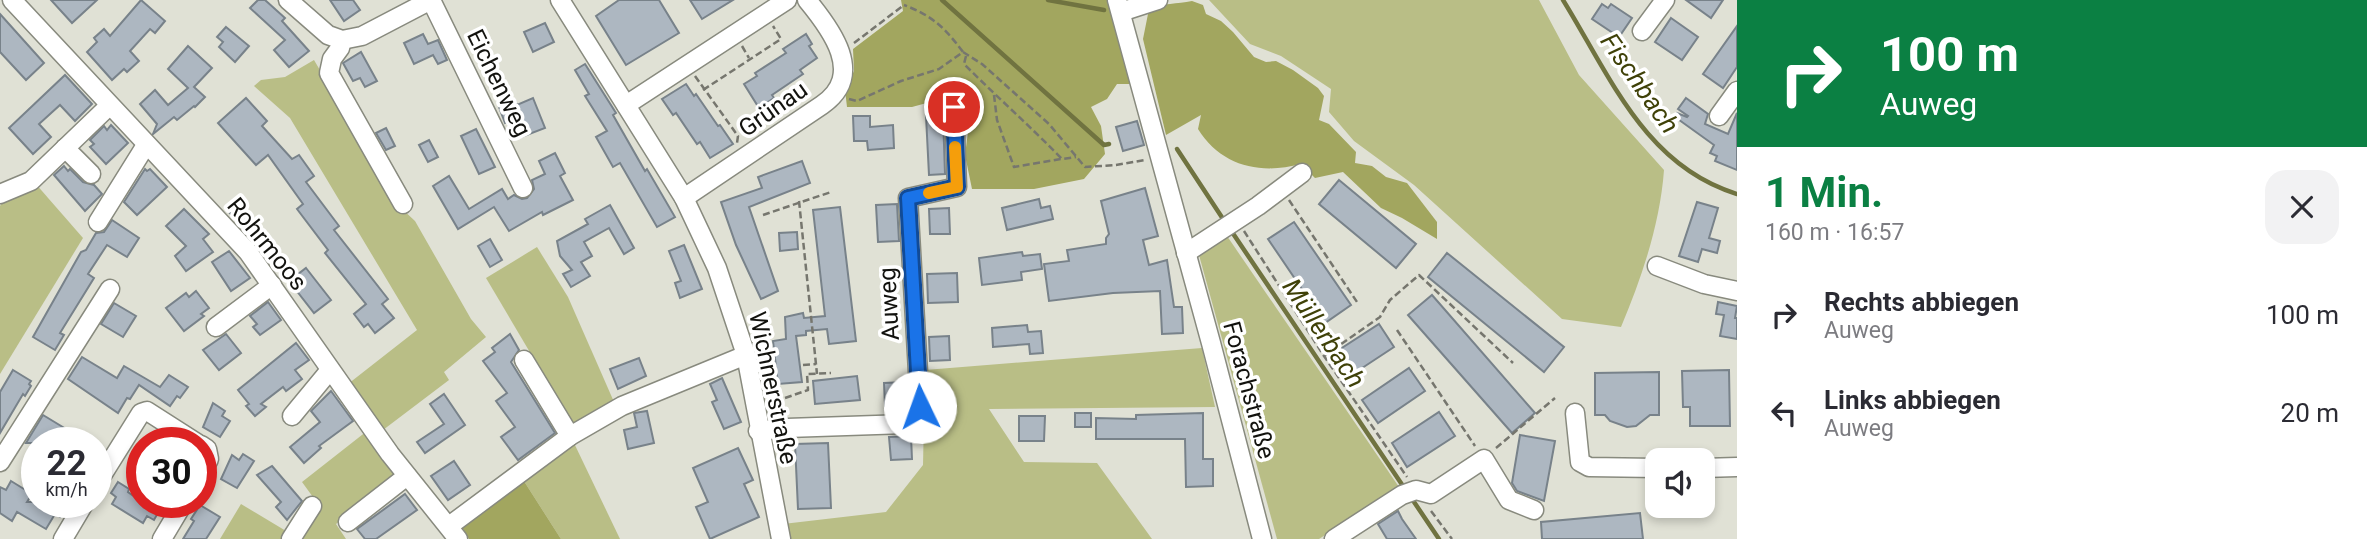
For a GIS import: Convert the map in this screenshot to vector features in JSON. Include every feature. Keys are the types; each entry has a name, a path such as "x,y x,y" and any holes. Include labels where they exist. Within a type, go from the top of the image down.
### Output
{"street":[{"name":"Rohrmoos","path":"12,0 248,252 407,476 454,533"},
{"path":"288,0 328,35 342,40 362,36 431,0"},
{"name":"Eichenweg","path":"431,0 523,188"},
{"name":"Wichnerstraße","path":"560,0 684,198 716,268 746,355 758,431 781,539"},
{"path":"626,105 787,0"},
{"path":"807,0 842,53"},
{"path":"1119,6 1158,0"},
{"path":"1642,31 1665,0"},
{"name":"Forachstraße","path":"1119,6 1212,343 1262,539"},
{"path":"342,40 332,59 329,74 402,204"},
{"name":"Grünau","path":"684,198 822,106 844,77 842,53"},
{"path":"1719,116 1737,90"},
{"path":"0,194 32,180 109,106"},
{"name":"Auweg","path":"758,431 906,424 915,421 920,407 908,198 957,187 954,107"},
{"path":"98,222 146,145"},
{"path":"65,148 90,174"},
{"path":"1186,253 1303,173"},
{"path":"1657,266 1704,284 1737,292"},
{"path":"216,327 272,285"},
{"path":"0,462 110,289"},
{"path":"454,533 570,436 622,406 746,355"},
{"path":"524,360 570,436"},
{"path":"292,416 330,370"},
{"path":"132,427 141,413 147,411 172,427"},
{"path":"1575,413 1580,462 1589,467 1645,468"},
{"path":"112,459 126,437"},
{"path":"1334,539 1409,493 1431,494 1484,459 1509,500 1534,510"},
{"path":"1715,468 1737,467"},
{"path":"348,522 407,476"},
{"path":"291,539 312,506"},
{"path":"62,539 75,518"},
{"path":"162,539 174,518"}],"path":[{"path":"904,0 904,5"},
{"path":"842,53 904,5"},
{"path":"904,5 927,14 948,32 964,54 982,64 1048,124 1085,167 1116,165 1152,158 1160,152"},
{"path":"703,90 781,39 765,14"},
{"path":"964,54 964,64 1062,159"},
{"path":"832,96 858,101 901,81 939,69 964,54"},
{"path":"688,65 703,90 738,136 736,164"},
{"path":"994,95 997,120 1014,167 1076,157"},
{"path":"1281,189 1357,302"},
{"path":"763,215 831,192"},
{"path":"799,201 817,374"},
{"path":"1230,224 1325,356 1409,493 1452,539"},
{"path":"1325,356 1380,317 1390,300 1419,275 1513,363"},
{"path":"1397,330 1484,459 1555,398"},
{"path":"803,365 816,364"},
{"path":"785,398 806,393 807,374 831,373"}],"green space":[{"path":"901,0 1108,0 1133,58 1131,84 1117,84 1107,99 1091,107 1101,126 1105,154 1084,179 1034,189 972,189 965,155 971,109 945,98 912,107 847,107 845,90 854,71 853,49 903,11"},
{"path":"1209,0 1539,0 1579,75 1664,170 1659,210 1649,250 1621,327 1562,319 1414,185 1354,141 1329,112 1331,89 1281,56 1250,44"},
{"path":"1192,1 1203,5 1206,14 1221,21 1254,57 1266,62 1276,61 1318,88 1324,96 1319,120 1329,124 1356,152 1355,163 1372,166 1386,177 1407,183 1437,222 1437,239 1381,208 1343,172 1315,178 1301,164 1256,168 1230,159 1207,142 1198,129 1201,115 1166,135 1143,39 1149,9"},
{"path":"314,60 401,208 415,221 471,319 486,337 444,372 449,380 383,430 348,384 417,330 290,118 254,86 261,80 285,77"},
{"path":"35,183 83,238 0,374 0,206 7,195"},
{"path":"1227,236 1399,487 1319,539 1277,539 1199,255"},
{"path":"537,247 568,297 614,402 573,425 486,278"},
{"path":"1202,348 1215,407 989,409 1024,462 1097,463 1152,539 788,539 783,524 886,512 923,465 925,370"},
{"path":"367,431 401,474 336,524 346,539 220,539 241,504 296,537 318,504 302,482"},
{"path":"573,441 620,539 561,539 522,478"},
{"path":"522,478 561,539 469,539 460,524"}],"building":[{"path":"51,0 97,0 72,23"},
{"path":"141,0 165,21 155,33 150,29 130,51 139,61 112,80 87,52 97,42 94,38 104,29 110,36"},
{"path":"258,0 265,0 285,18 282,21 309,51 289,67 274,50 285,40 250,8"},
{"path":"330,0 353,0 360,10 344,21"},
{"path":"619,0 659,0 679,33 626,65 596,16"},
{"path":"690,0 733,0 702,19"},
{"path":"1686,0 1723,0 1711,18"},
{"path":"1602,4 1608,8 1611,4 1632,18 1619,37 1592,19"},
{"path":"0,14 44,63 26,80 0,52"},
{"path":"1671,18 1698,37 1682,60 1655,42"},
{"path":"545,23 554,42 533,52 524,32"},
{"path":"1737,26 1737,67 1723,88 1703,74"},
{"path":"226,27 249,46 235,62 219,47 223,42 217,37"},
{"path":"423,34 428,44 438,40 447,60 438,64 433,55 414,64 404,43"},
{"path":"806,34 812,44 809,46 817,58 800,70 803,74 772,95 774,98 759,108 744,84 757,76 755,73 786,53 783,49"},
{"path":"188,46 212,68 194,87 205,97 177,120 174,117 153,134 157,124 140,104 155,90 168,105 188,88 168,69"},
{"path":"361,52 377,81 365,87 360,78 353,81 343,63"},
{"path":"585,64 616,113 613,115 645,171 647,169 675,217 657,227 620,163 613,167 596,137 607,131 585,96 589,94 575,70"},
{"path":"65,75 92,104 75,121 60,105 39,124 51,137 33,154 9,128"},
{"path":"686,84 733,144 710,158 700,142 697,144 676,113 673,115 662,99"},
{"path":"246,98 267,121 262,126 292,159 299,155 314,176 306,182 339,226 334,230 388,299 382,304 394,318 375,333 368,324 364,327 354,314 366,304 325,253 328,250 297,209 303,204 268,155 256,165 218,123"},
{"path":"533,98 545,128 519,138 512,120 505,123 499,107 515,100 517,105"},
{"path":"1686,98 1708,114 1705,124 1728,134 1737,113 1737,170 1715,161 1717,156 1710,153 1714,145 1675,117 1677,113 1688,116 1678,109"},
{"path":"943,115 945,174 929,175 926,116"},
{"path":"853,116 870,116 870,127 893,125 894,148 868,150 867,141 854,141"},
{"path":"1137,121 1144,145 1123,151 1116,127"},
{"path":"111,125 128,143 106,164 90,147 94,144 90,140 104,126 107,130"},
{"path":"386,128 395,146 386,150 376,133"},
{"path":"476,129 495,167 479,174 461,136"},
{"path":"429,140 438,157 428,162 419,145"},
{"path":"555,153 565,173 560,176 573,200 543,215 542,212 509,231 494,207 458,229 433,186 449,176 469,209 502,189 508,199 514,195 527,198 534,189 532,180 545,174 539,161"},
{"path":"802,161 810,183 749,207 778,291 761,299 736,245 721,202 762,188 758,177"},
{"path":"64,166 83,182 94,185 102,194 85,211 54,175"},
{"path":"145,169 150,169 167,187 137,215 124,202"},
{"path":"1339,180 1416,244 1396,268 1319,204"},
{"path":"1145,188 1158,236 1143,240 1149,265 1167,260 1174,307 1182,307 1183,333 1162,334 1160,291 1113,293 1049,301 1044,264 1069,261 1067,250 1106,244 1109,234 1101,201"},
{"path":"1039,199 1041,208 1050,206 1053,219 1007,230 1002,208"},
{"path":"237,202 253,218 243,227 228,211"},
{"path":"1697,202 1718,208 1709,238 1720,241 1717,253 1702,249 1698,262 1679,256"},
{"path":"897,204 899,241 878,242 876,205"},
{"path":"610,205 634,248 624,254 609,228 584,242 592,256 581,262 590,276 571,287 563,274 572,270 560,256 557,241 588,224 585,219"},
{"path":"840,207 856,341 829,344 827,329 806,331 806,335 796,336 802,382 778,384 773,341 786,339 785,317 803,313 804,318 825,316 813,210"},
{"path":"949,208 950,234 930,234 929,209"},
{"path":"184,209 209,234 203,239 213,252 186,271 175,256 186,246 166,226"},
{"path":"112,220 139,238 127,257 107,245 88,274 94,278 60,333 64,335 55,350 33,337 81,252 86,250 96,233 104,232"},
{"path":"1294,222 1351,305 1325,323 1268,239"},
{"path":"797,232 798,249 780,251 779,233"},
{"path":"490,239 502,260 490,267 478,246"},
{"path":"684,245 702,289 680,298 675,283 681,281 669,251"},
{"path":"229,251 250,278 231,291 212,262"},
{"path":"1022,252 1023,256 1040,254 1042,269 1021,272 1022,280 982,285 979,258"},
{"path":"1447,253 1564,347 1544,372 1428,277"},
{"path":"306,268 331,300 314,313 289,281"},
{"path":"957,273 958,302 928,303 927,274"},
{"path":"196,291 209,308 201,314 204,316 184,331 166,308 186,293 189,297"},
{"path":"1432,295 1535,413 1512,433 1408,315"},
{"path":"268,302 281,320 260,335 253,327 257,324 250,316"},
{"path":"1718,302 1737,306 1737,339 1720,336 1724,315 1716,314"},
{"path":"114,303 136,316 123,337 101,324"},
{"path":"1379,324 1394,347 1347,378 1331,355"},
{"path":"1027,325 1028,332 1041,331 1043,353 1030,354 1029,344 993,347 992,328"},
{"path":"226,334 241,353 219,370 203,350"},
{"path":"510,334 519,350 511,362 555,433 518,460 501,437 515,427 496,401 507,393 483,361 495,352 492,348"},
{"path":"949,336 950,360 930,361 929,337"},
{"path":"296,343 309,360 295,370 302,379 286,391 283,387 261,404 266,407 255,416 238,390"},
{"path":"82,357 117,378 124,366 160,387 169,375 188,387 170,406 139,385 118,413 68,379"},
{"path":"639,358 646,376 618,389 610,369"},
{"path":"1409,368 1425,391 1378,423 1362,400"},
{"path":"13,370 31,381 31,386 25,396 23,394 0,433 0,392"},
{"path":"1729,370 1730,426 1690,426 1690,407 1683,407 1682,371"},
{"path":"1659,372 1659,415 1650,415 1636,426 1627,427 1610,421 1605,415 1595,415 1595,373"},
{"path":"857,376 860,400 815,404 813,381"},
{"path":"722,378 741,422 724,429 712,402 717,400 710,384"},
{"path":"906,382 907,405 885,406 884,383"},
{"path":"331,391 353,421 319,446 321,448 304,463 290,447 320,422 311,411"},
{"path":"444,394 465,425 425,453 417,442 444,424 430,404"},
{"path":"213,403 225,411 222,416 230,421 220,437 217,435 217,427 203,427"},
{"path":"647,411 654,443 628,449 624,430 637,427 634,413"},
{"path":"1439,412 1455,436 1407,467 1392,443"},
{"path":"1075,413 1091,413 1091,427 1075,427"},
{"path":"1203,413 1203,459 1213,459 1213,486 1186,487 1185,439 1096,439 1096,418 1136,419 1136,415"},
{"path":"43,415 63,427 36,427"},
{"path":"1019,416 1045,416 1044,441 1019,441"},
{"path":"1520,435 1555,441 1544,501 1517,491 1512,483"},
{"path":"911,436 912,459 891,460 889,437"},
{"path":"828,443 831,508 798,509 795,444"},
{"path":"738,448 753,480 744,484 759,517 710,539 696,507 708,502 693,468"},
{"path":"243,454 254,461 237,488 221,479 232,455 239,460"},
{"path":"454,461 470,485 448,500 431,476"},
{"path":"272,466 302,501 287,520 276,507 281,502 257,475"},
{"path":"11,481 21,487 21,514 17,512 12,521 0,513 0,487 6,490"},
{"path":"118,482 126,487 126,513 112,504 116,497 112,491"},
{"path":"405,494 417,510 376,539 365,539 357,529"},
{"path":"1398,511 1416,539 1387,539 1378,524"},
{"path":"1640,513 1643,539 1542,539 1541,522"},
{"path":"220,517 206,539 183,539 194,521 191,519"},
{"path":"27,518 53,518 46,529"}],"waterway":[{"name":"Müllerbach","path":"942,0 1104,145 1109,144"},
{"path":"1048,0 1104,10"},
{"name":"Fischbach","path":"1563,0 1614,87 1654,140 1678,163 1705,181 1737,194"},
{"name":"Müllerbach","path":"1177,149 1225,222"},
{"name":"Müllerbach","path":"1230,229 1405,489"},
{"name":"Müllerbach","path":"1410,496 1439,539"}],"slow traffic":[{"path":"929,193 957,187 955,147"}],"route":[{"path":"920,407 908,198 957,187 954,107"}]}
